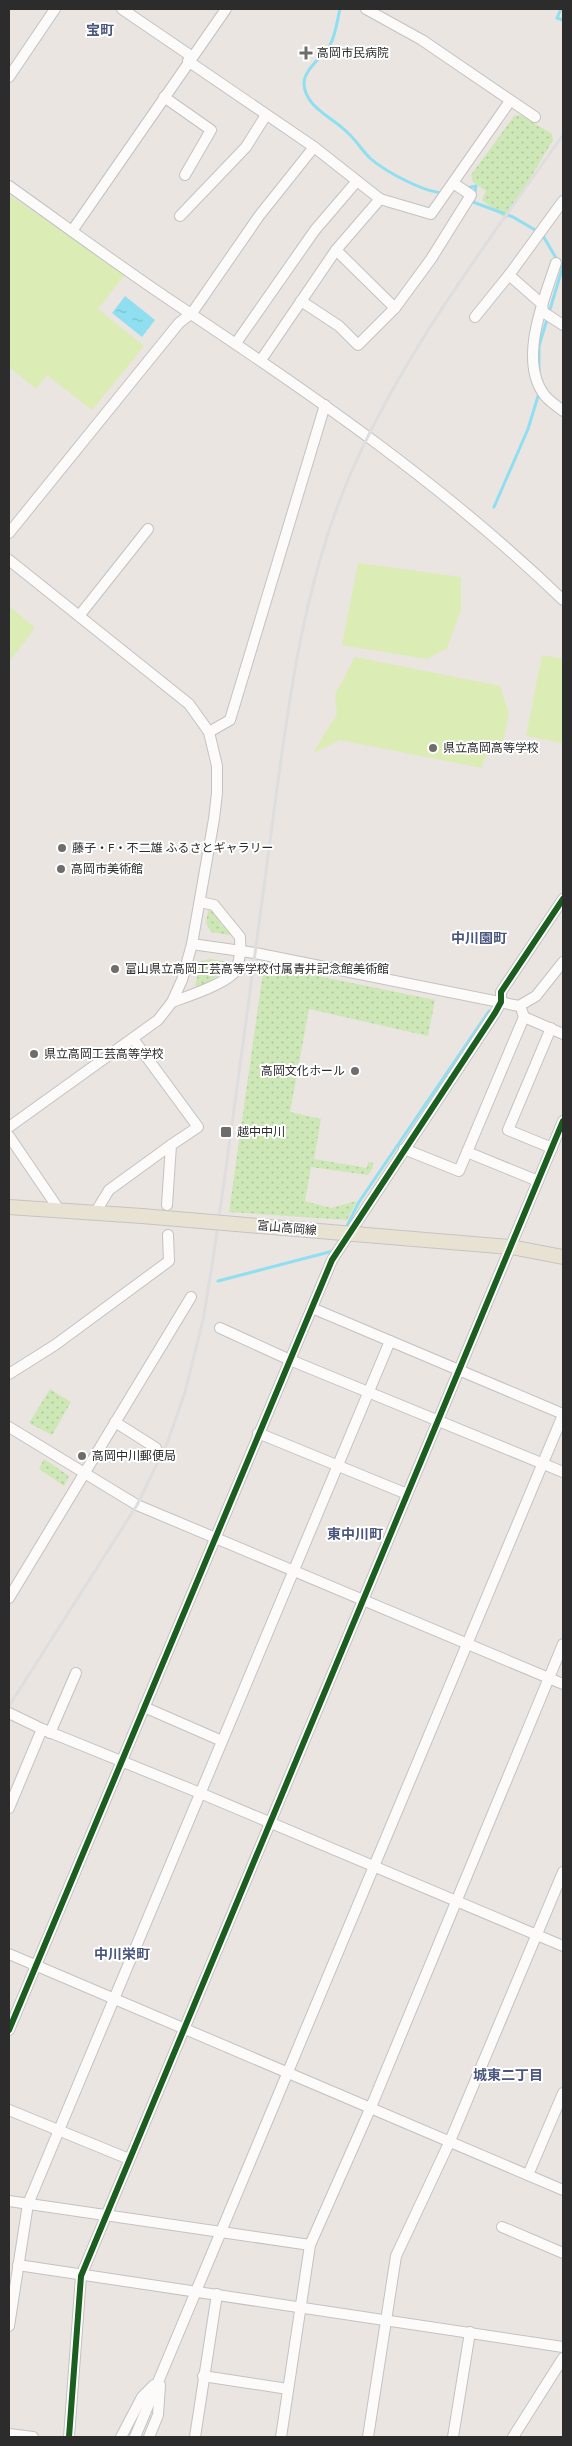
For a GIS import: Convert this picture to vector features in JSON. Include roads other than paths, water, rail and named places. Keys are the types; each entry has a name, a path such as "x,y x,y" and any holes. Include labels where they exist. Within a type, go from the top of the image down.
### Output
{"main road":[{"name":"富山高岡線","path":"9,1207 142,1216 511,1247 563,1257"}],"street":[{"path":"9,77 55,9"},
{"path":"122,9 314,147 380,199 431,214 510,101"},
{"path":"72,231 190,58 226,9"},
{"path":"366,9 422,40 535,117"},
{"path":"164,97 211,130 185,175"},
{"path":"180,216 246,147 266,114"},
{"path":"9,533 179,323 192,313 259,216 314,147"},
{"path":"236,343 315,230 357,181"},
{"path":"301,301 339,326 358,344 395,308 431,259 471,195 452,183"},
{"path":"9,186 397,456 492,535 563,600"},
{"path":"261,360 336,250 380,199"},
{"path":"475,317 509,276 563,201"},
{"path":"336,250 395,308"},
{"path":"556,263 546,311 532,350 533,368 543,394 563,411"},
{"path":"509,276 563,325"},
{"path":"209,732 230,720 325,405"},
{"path":"79,616 148,528"},
{"path":"9,560 188,704 209,732 217,766 217,793 214,819 192,944 182,980 172,1002 158,1020 134,1040 9,1127"},
{"path":"9,2030 332,1260 501,1002 501,992 563,899"},
{"path":"172,1002 198,994 234,972 240,951 240,937 214,905 200,902"},
{"path":"192,944 240,951 519,1006 536,996 563,962"},
{"path":"519,1006 524,1017 563,1034"},
{"path":"404,1149 459,1170 524,1017"},
{"path":"550,1028 508,1130 552,1148"},
{"path":"96,1214 109,1190 171,1144 198,1127 134,1040"},
{"path":"68,2437 81,2276 407,1494 440,1421 563,1120"},
{"path":"9,1136 60,1211"},
{"path":"167,1205 171,1144"},
{"path":"467,1152 538,1181"},
{"path":"9,1374 55,1345 169,1261 168,1235"},
{"path":"9,1598 190,1297"},
{"path":"135,2437 563,1414 312,1308"},
{"path":"220,1328 290,1360 563,1472"},
{"path":"9,2326 28,2204 294,1570 367,1390 390,1341"},
{"path":"115,1422 156,1448"},
{"path":"9,1427 137,1505 467,1642 563,1684"},
{"path":"258,1434 407,1494"},
{"path":"281,2437 310,2245 371,2107 563,1644"},
{"path":"9,1808 76,1673"},
{"path":"144,1707 222,1741"},
{"path":"9,1713 46,1731 200,1793 563,1946"},
{"path":"368,2437 396,2256 450,2141 563,1872"},
{"path":"9,1954 563,2190"},
{"path":"528,2175 563,2093"},
{"path":"9,2110 129,2159"},
{"path":"9,2201 310,2245"},
{"path":"502,2227 563,2253"},
{"path":"18,2265 81,2276 197,2291 563,2347"},
{"path":"194,2437 217,2294"},
{"path":"453,2437 470,2332"},
{"path":"513,2437 563,2358"},
{"path":"204,2376 288,2389"},
{"path":"121,2437 142,2397 160,2379"},
{"path":"149,2437 158,2415 160,2379"},
{"path":"9,2434 34,2437"}],"water":[{"path":"125,296 155,320 142,337 112,313"}],"waterway":[{"path":"340,9 330,45 310,68 305,78 305,91 309,99 348,133 368,156 378,164 416,185 443,193"},
{"path":"561,9 557,18 563,20"},
{"path":"466,188 476,186 473,202 513,217 542,234 563,270"},
{"path":"539,371 539,346 563,266"},
{"path":"494,507 528,429 539,393"},
{"path":"345,1230 359,1202 489,1011"},
{"path":"218,1281 333,1251"}],"railway":[{"path":"9,1706 137,1505 168,1441 185,1392 203,1320 211,1272 282,754 297,659 306,612 333,520 350,475 371,430 420,343 476,258 563,135"}],"place":[{"name":"高岡市民病院","path":"306,53"},
{"name":"県立高岡高等学校","path":"433,748"},
{"name":"藤子・F・不二雄 ふるさとギャラリー","path":"62,848"},
{"name":"高岡市美術館","path":"61,869"},
{"name":"富山県立高岡工芸高等学校付属青井記念館美術館","path":"115,969"},
{"name":"県立高岡工芸高等学校","path":"34,1054"},
{"name":"高岡文化ホール","path":"355,1071"},
{"name":"越中中川","path":"226,1132"},
{"name":"高岡中川郵便局","path":"82,1456"}],"district":[{"name":"宝町","path":"100,30"},
{"name":"中川園町","path":"479,938"},
{"name":"東中川町","path":"355,1534"},
{"name":"中川栄町","path":"122,1954"},
{"name":"城東二丁目","path":"508,2075"}]}
